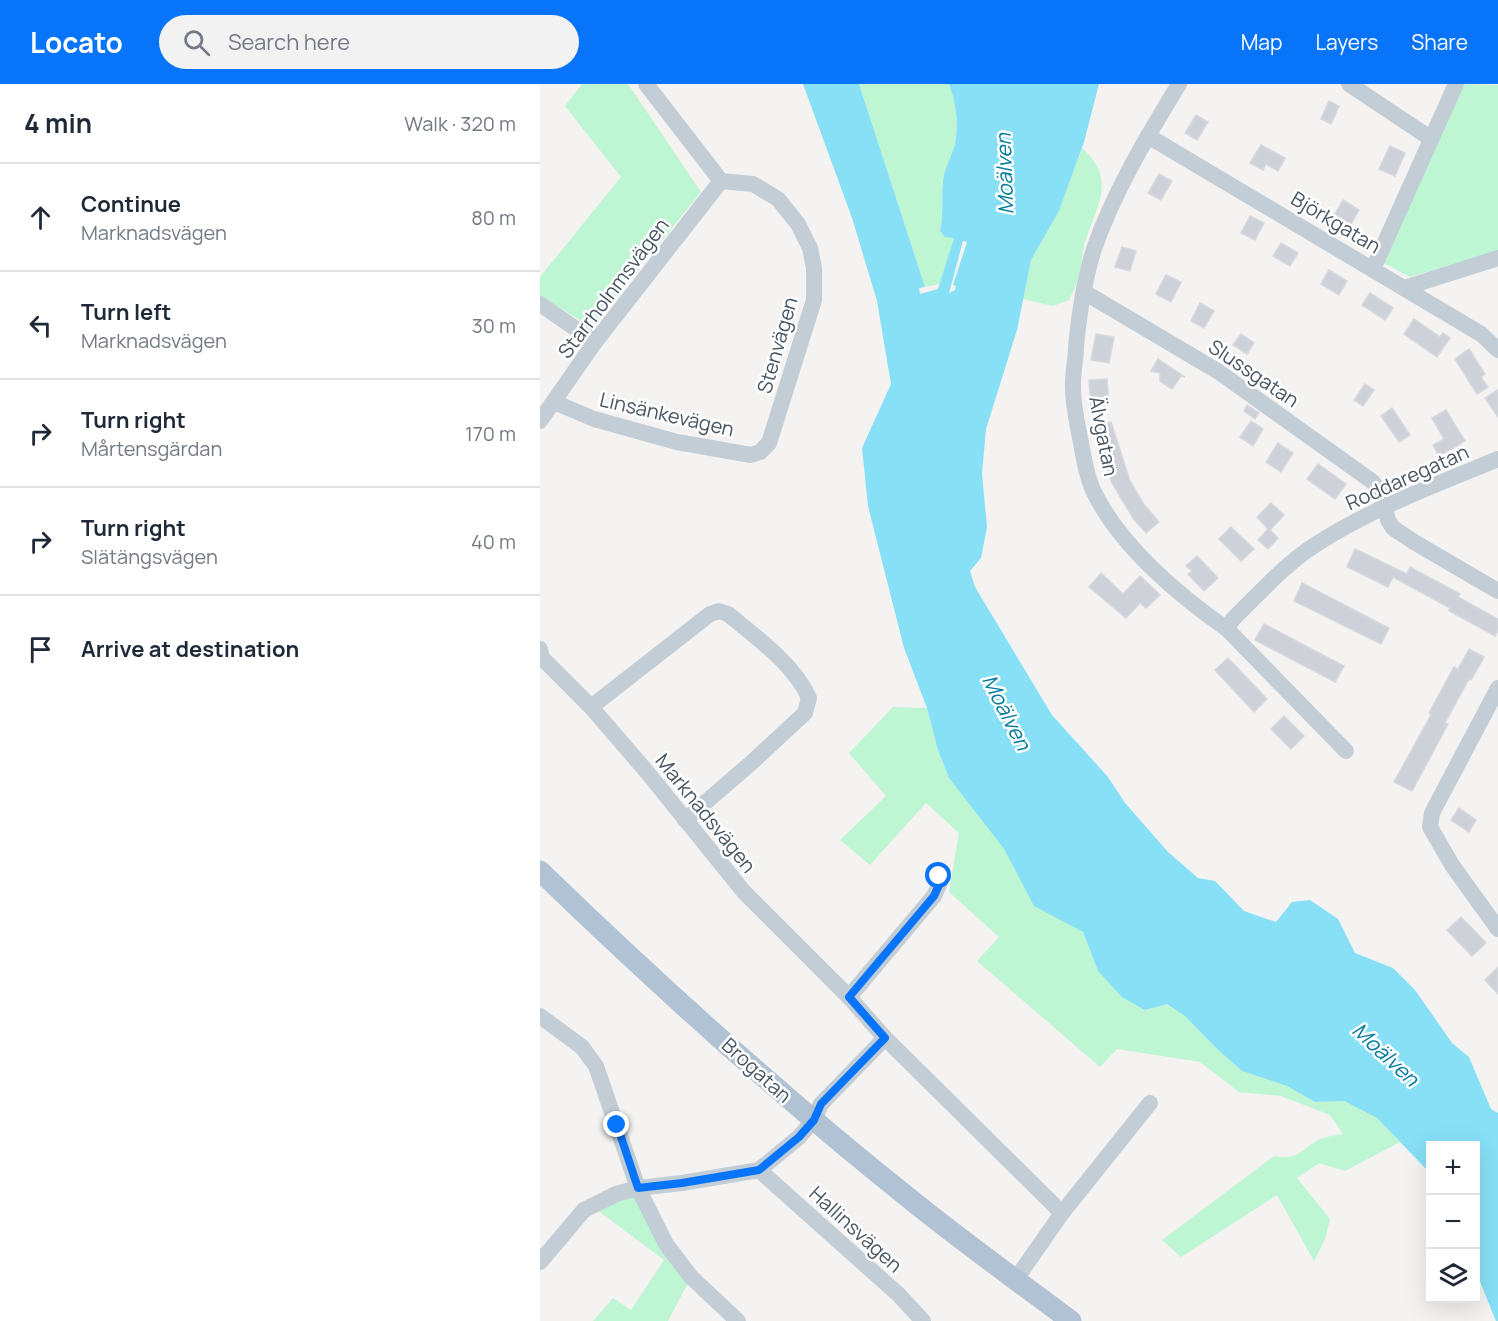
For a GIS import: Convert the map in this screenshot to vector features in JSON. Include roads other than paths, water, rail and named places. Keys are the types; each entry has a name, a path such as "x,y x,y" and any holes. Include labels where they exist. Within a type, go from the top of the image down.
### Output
{"main road":[{"name":"Brogatan","path":"540,871 621,949 814,1120 916,1204 1071,1321"}],"street":[{"path":"646,84 721,181"},
{"name":"Älvgatan","path":"1179,84 1148,136 1108,214 1094,250 1078,322 1073,385 1084,456 1093,489 1111,519 1130,544 1164,578 1209,617 1227,629 1346,751"},
{"path":"1349,84 1430,138"},
{"path":"1373,269 1456,84"},
{"name":"Björkgatan","path":"1148,136 1481,334 1498,350"},
{"name":"Starrholnmsvägen","path":"540,421 595,342 721,181"},
{"name":"Stenvägen","path":"721,181 753,184 778,199 798,224 810,248 814,268 814,300 769,443"},
{"path":"1404,288 1498,258"},
{"name":"Slussgatan","path":"1084,292 1219,372 1373,482 1382,495 1388,520 1393,528 1498,591"},
{"path":"540,304 595,342"},
{"name":"Linsänkevägen","path":"554,402 594,419 677,442 751,454 760,452 769,443"},
{"name":"Roddaregatan","path":"1227,629 1233,619 1314,546 1386,505 1498,459"},
{"path":"591,706 710,614 719,611 728,614 774,652 805,688 809,698 805,712 750,764 685,820"},
{"name":"Marknadsvägen","path":"541,655 591,706 744,892 849,997 885,1038 1062,1214"},
{"path":"1498,688 1432,813 1430,827 1452,865 1498,929"},
{"path":"849,997 934,896 939,885 939,876 934,871"},
{"path":"540,1016 582,1047 596,1066 638,1188 672,1253 691,1277 738,1321"},
{"path":"540,1262 584,1210 616,1194 638,1188 759,1170 799,1137 814,1120 821,1104 885,1038"},
{"path":"1016,1279 1062,1214 1150,1103"},
{"name":"Hallinsvägen","path":"759,1170 899,1295 923,1321"}],"water":[{"name":"Moälven","path":"803,84 859,84 925,287 919,288 920,294 938,289 954,238 945,237 940,231 943,180 955,144 957,129 955,106 949,84 1099,84 1084,142 1059,211 1031,260 1017,330 986,429 982,474 987,527 981,558 970,571 975,587 1052,715 1108,777 1125,803 1168,852 1198,878 1215,881 1244,911 1276,922 1292,902 1310,900 1338,919 1355,953 1393,968 1415,990 1452,1043 1469,1057 1491,1109 1498,1113 1498,1321 1496,1321 1480,1282 1480,1141 1426,1141 1426,1169 1377,1118 1344,1101 1315,1102 1287,1086 1242,1071 1185,1016 1167,1004 1145,1010 1122,997 1098,971 1083,932 1034,906 1004,849 949,778 938,750 927,708 904,648 868,506 862,448 891,384 877,301 852,218","holes":["963,241 967,242 953,285 956,286 955,290 949,293"]}]}
